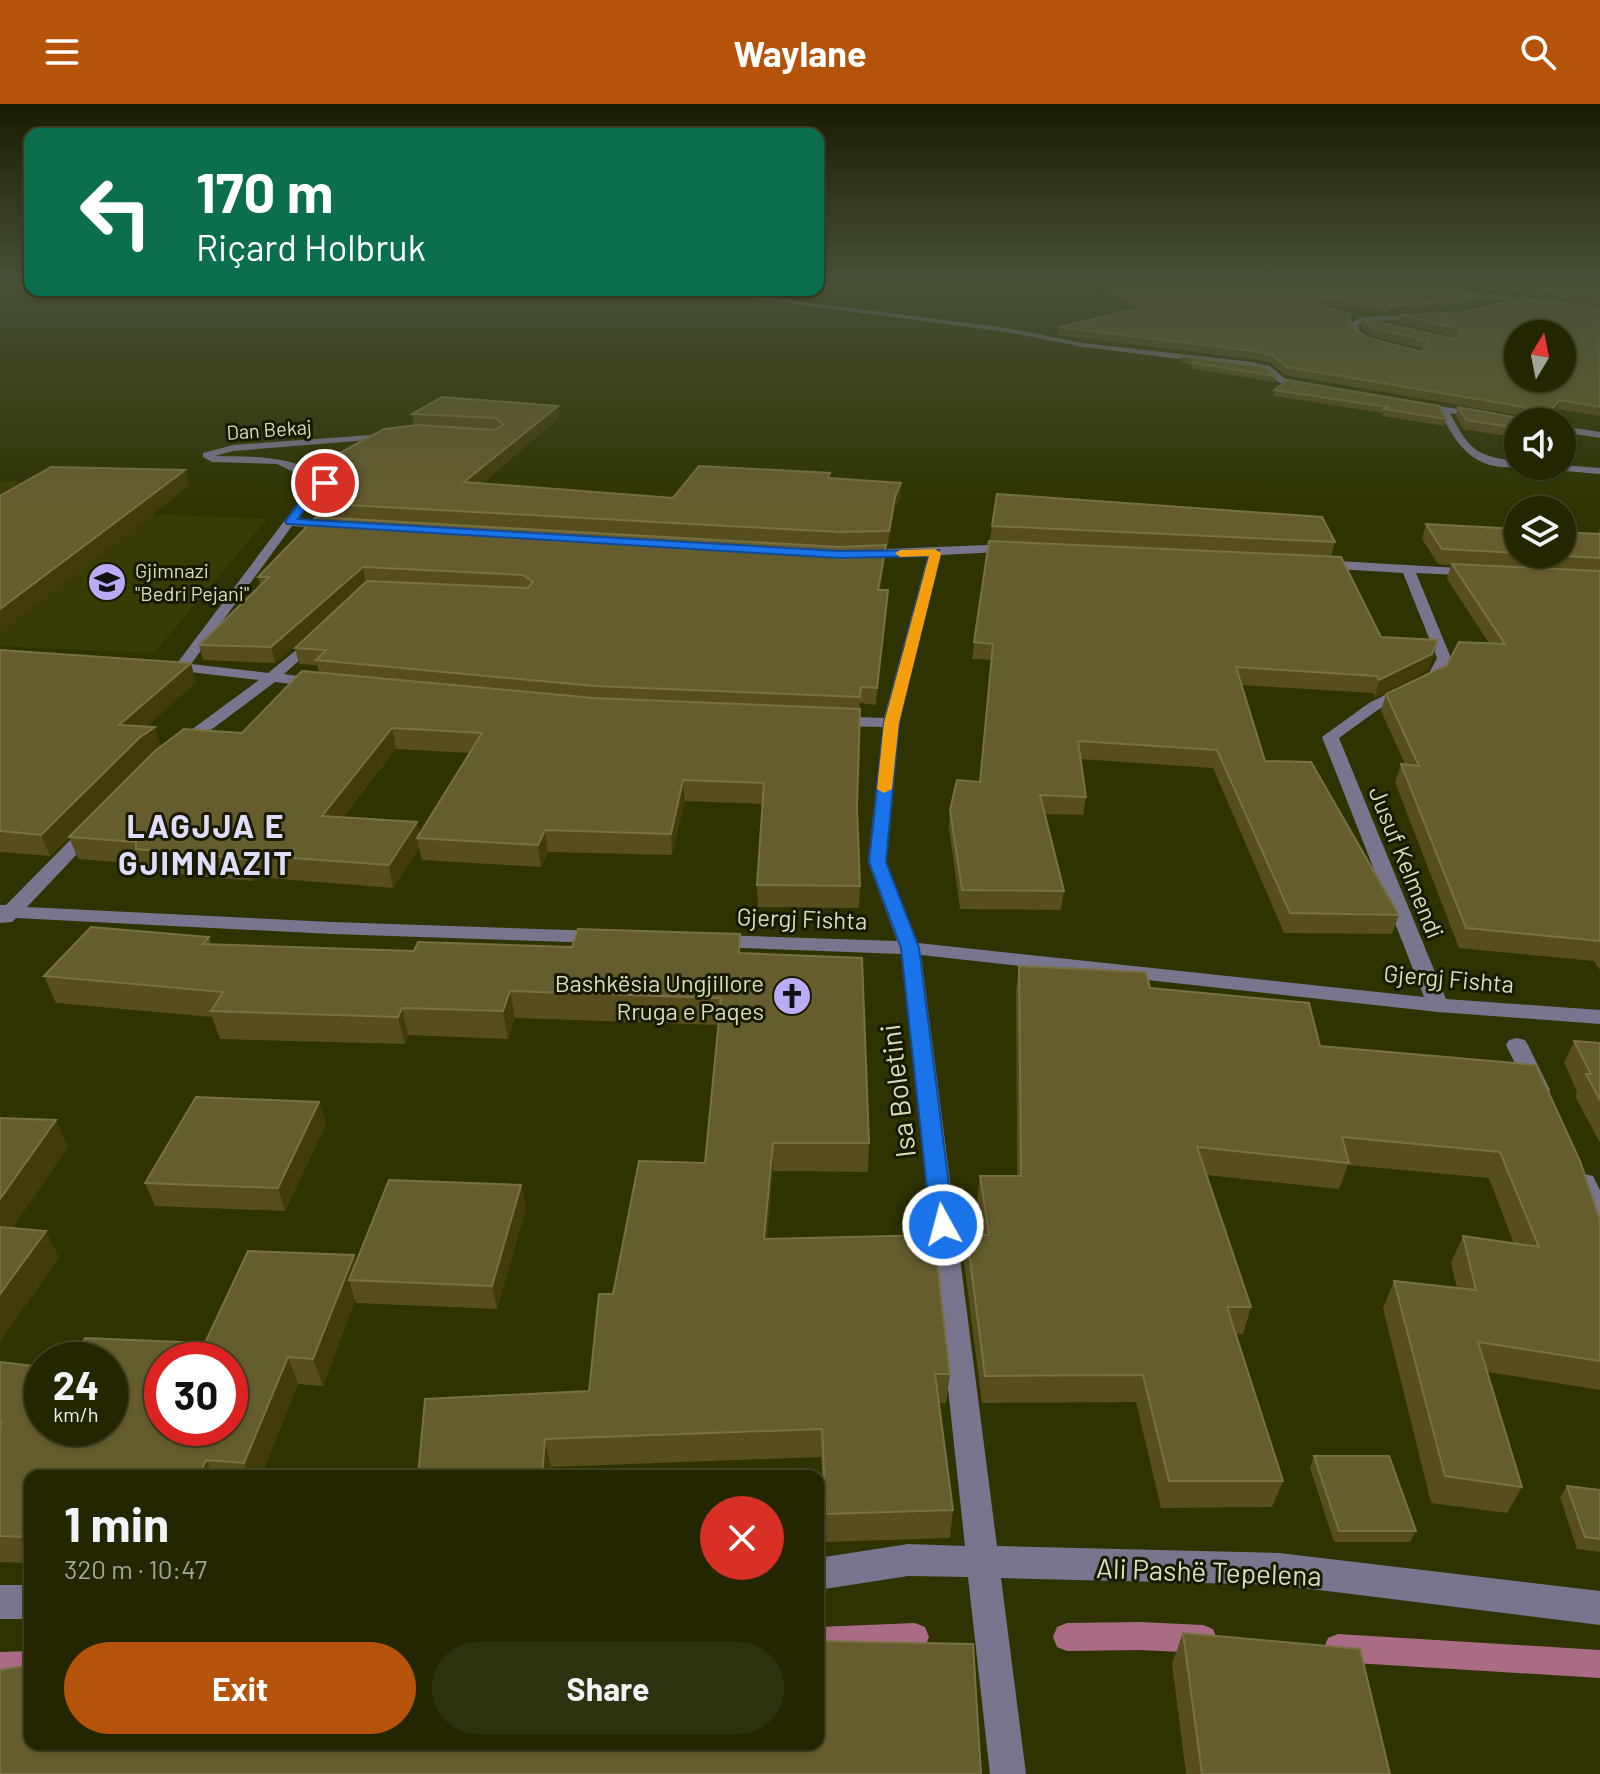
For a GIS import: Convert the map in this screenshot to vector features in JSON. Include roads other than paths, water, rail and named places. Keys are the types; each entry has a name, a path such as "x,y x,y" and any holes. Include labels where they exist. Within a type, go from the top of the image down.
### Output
{"street":[{"path":"1175,356 1267,368 1281,380 1324,388"},
{"path":"1404,403 1504,419"},
{"path":"1443,409 1466,452 1479,459 1504,462"},
{"path":"1576,431 1600,435"},
{"name":"Dan Bekaj","path":"183,665 304,502 325,483 297,467 278,461 212,459 207,455 233,448 323,443 406,433"},
{"path":"1576,469 1600,471"},
{"path":"291,522 353,526"},
{"path":"839,554 1027,549"},
{"name":"Isa Boletini","path":"935,553 891,723 877,862 910,948 1008,1774"},
{"path":"1299,563 1488,573"},
{"name":"Jusuf Kelmendi","path":"1408,569 1444,658 1435,676 1374,706 1330,737 1438,1005"},
{"path":"165,757 270,679 331,625"},
{"path":"142,665 183,665 332,685"},
{"path":"814,720 891,723"},
{"path":"3,916 98,822"},
{"path":"3,916 613,938"},
{"name":"Gjergj Fishta","path":"691,940 910,948 1438,1005 1600,1017"},
{"path":"1517,1045 1552,1116"},
{"path":"1572,1159 1600,1216"},
{"name":"Ali Pashë Tepelena","path":"824,1573 908,1560 1279,1569 1600,1608"},
{"path":"0,1602 24,1602"}],"waterway":[{"path":"824,1641 915,1637"},
{"path":"1067,1637 1203,1639"},
{"path":"1338,1648 1600,1664"},
{"path":"0,1666 24,1665"}],"place":[{"name":"Gjimnazi \"Bedri Pejani\"","path":"107,582"},
{"name":"Bashkësia Ungjillore Rruga e Paqes","path":"792,996"}],"district":[{"name":"LAGJJA E GJIMNAZIT","path":"206,844"}]}
